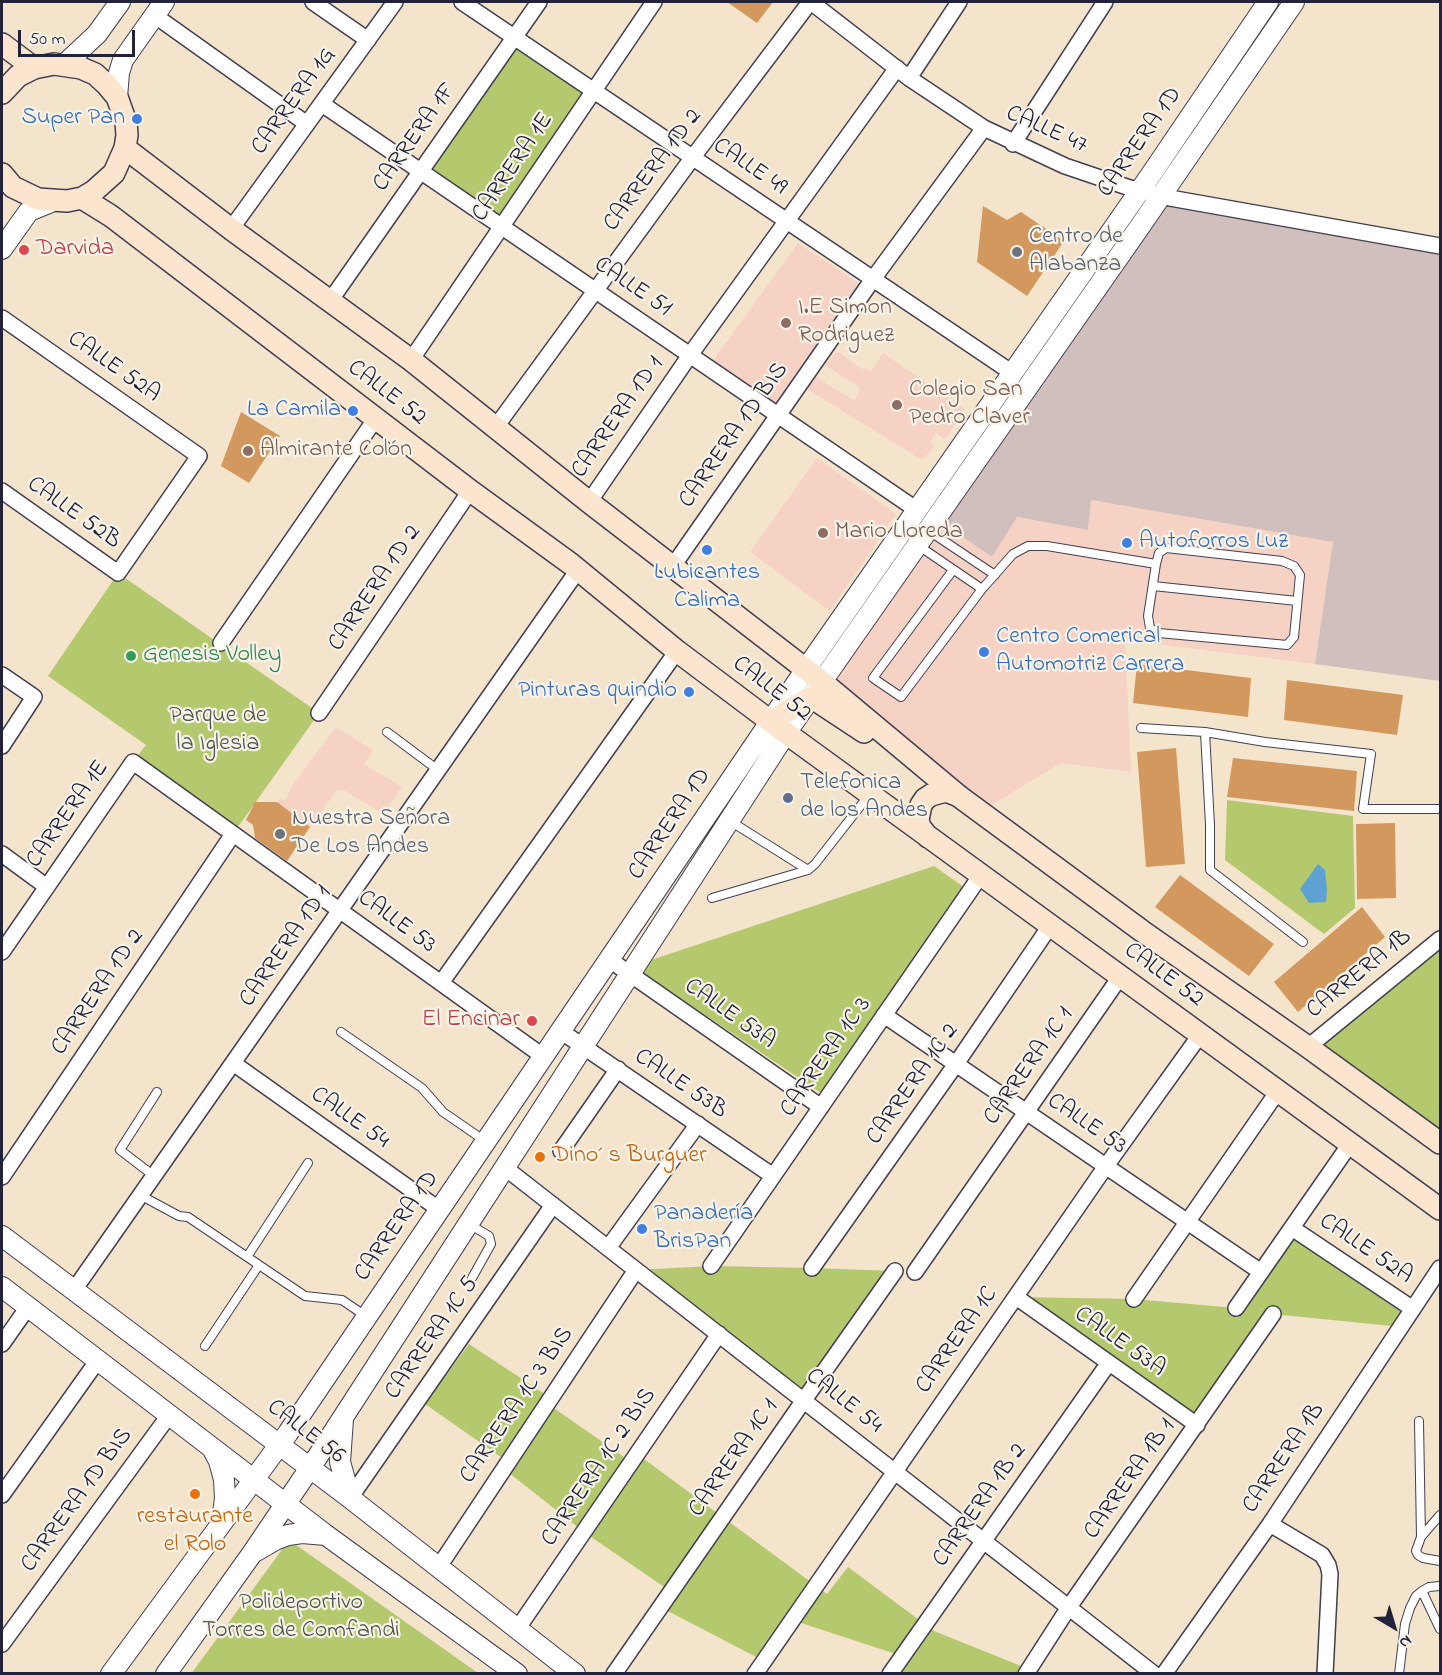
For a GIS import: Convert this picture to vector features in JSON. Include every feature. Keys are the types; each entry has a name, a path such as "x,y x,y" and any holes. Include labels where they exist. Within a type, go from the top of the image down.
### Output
{"main road":[{"path":"2,45 34,68"},
{"path":"2,93 18,76 34,68 65,64 95,74 107,85 117,97 126,122 125,148 114,173 82,198 51,202 38,199 25,194 2,176"},
{"name":"CALLE 52","path":"125,148 231,230 411,360 960,797 1135,926 1440,1143"},
{"name":"CALLE 52","path":"82,198 111,216 470,491 578,570 677,651 778,727 1440,1209"},
{"path":"778,727 813,682"},
{"path":"930,839 924,834 918,820 921,806 931,795 938,792 946,791 960,797"}],"street":[{"path":"65,64 97,34 120,2"},
{"path":"313,2 368,40"},
{"name":"CARRERA 1G","path":"231,230 395,2"},
{"name":"CALLE 49","path":"462,2 1011,372"},
{"name":"CARRERA 1F","path":"330,301 419,170 516,38 539,2"},
{"name":"CARRERA 1E","path":"411,360 654,2"},
{"name":"CALLE 47","path":"811,2 903,73 984,128 1013,144 1065,166 1161,196 1440,246"},
{"name":"CARRERA 1D 2","path":"495,428 693,157 811,2"},
{"name":"CARRERA 1D 1","path":"589,502 690,355 787,220 959,2"},
{"path":"1013,144 1106,2"},
{"name":"CARRERA 1D","path":"813,682 917,510 1268,2"},
{"name":"CARRERA 1D","path":"111,1674 279,1446 712,810 922,538 1294,2"},
{"path":"117,97 119,73 123,60 159,8 307,124"},
{"name":"CALLE 51","path":"322,104 917,510"},
{"name":"CARRERA 1D BIS","path":"672,566 873,279 984,128"},
{"path":"2,249 29,211 51,202"},
{"name":"CALLE 52A","path":"2,318 199,456 118,573"},
{"path":"221,643 376,418"},
{"name":"CALLE 52B","path":"2,491 118,573"},
{"name":"CARRERA 1D 2","path":"319,712 470,491"},
{"name":"CARRERA 1D 1","path":"74,1290 578,570"},
{"path":"441,983 677,651"},
{"path":"2,675 34,698 2,746"},
{"name":"CARRERA 1D","path":"166,1674 309,1469 729,820 778,727"},
{"name":"CARRERA 1E","path":"2,952 133,762"},
{"name":"CALLE 53","path":"133,762 544,1057"},
{"name":"CARRERA 1D 2","path":"2,1178 234,834"},
{"path":"2,854 47,887"},
{"name":"CARRERA 1C 3","path":"711,1266 981,875"},
{"name":"CARRERA 1C 2","path":"812,1268 1050,926"},
{"name":"CARRERA 1B","path":"1308,1047 1440,939"},
{"name":"CALLE 53A","path":"610,960 821,1107"},
{"name":"CARRERA 1C 1","path":"915,1272 1120,977"},
{"name":"CALLE 53","path":"885,1015 1261,1272"},
{"name":"CALLE 53B","path":"562,1032 773,1176"},
{"name":"CARRERA 1C","path":"755,1674 1106,1166 1200,1035"},
{"name":"CALLE 54","path":"232,1063 440,1210"},
{"path":"561,1151 618,1069"},
{"path":"1134,1299 1278,1091"},
{"path":"608,1248 698,1124"},
{"path":"1236,1308 1350,1144"},
{"name":"CALLE 54","path":"504,1167 1154,1674"},
{"name":"CARRERA 1C 5","path":"350,1498 552,1205"},
{"name":"CALLE 52A","path":"1292,1228 1413,1309"},
{"name":"CALLE 56","path":"2,1236 350,1498 575,1674"},
{"name":"CARRERA 1C 3 BIS","path":"438,1568 636,1270"},
{"name":"CARRERA 1C 1","path":"614,1674 895,1271"},
{"name":"CARRERA 1B","path":"1164,1674 1270,1524 1439,1273"},
{"path":"2,1287 326,1534 517,1674"},
{"name":"CALLE 53A","path":"1016,1297 1197,1425"},
{"path":"2,1344 28,1306"},
{"name":"CARRERA 1B 1","path":"1026,1674 1069,1607 1273,1314"},
{"name":"CARRERA 1C 2 BIS","path":"518,1628 719,1334"},
{"path":"2,1495 98,1360"},
{"name":"CARRERA 1B 2","path":"890,1674 1108,1364"},
{"name":"CARRERA 1D BIS","path":"2,1644 170,1414"},
{"path":"343,1416 340,1462 350,1498"},
{"path":"211,1445 219,1461 224,1480 225,1498 221,1525"},
{"path":"1270,1524 1322,1555 1328,1565 1330,1574 1325,1674"},
{"path":"251,1555 268,1543 288,1535 326,1534"}],"lane":[{"path":"922,538 953,570 982,589"},
{"path":"922,538 995,575"},
{"path":"953,570 873,678 902,697 982,589 1013,554 1028,546 1047,546 1156,564"},
{"path":"1166,548 1282,561 1294,566 1300,575 1294,637 1287,645 1159,633 1150,628 1148,616 1156,564 1159,553 1166,548"},
{"path":"1153,586 1297,601"},
{"path":"1141,728 1205,732 1265,742 1371,754 1363,809 1440,809"},
{"path":"387,732 438,770"},
{"path":"1205,732 1210,870 1303,942"},
{"path":"712,898 808,870 870,793"},
{"path":"712,810 808,870"},
{"path":"341,1032 422,1088 443,1112 487,1142"},
{"path":"154,1176 122,1153 120,1148 157,1092"},
{"path":"248,1257 308,1163"},
{"path":"140,1195 179,1216 188,1217 305,1296 342,1300 367,1317"},
{"path":"468,1223 489,1236 492,1244 472,1278"},
{"path":"205,1346 259,1265"},
{"path":"1419,1421 1421,1537 1416,1551 1423,1558 1440,1561"},
{"path":"1421,1537 1440,1515"},
{"path":"1399,1674 1405,1624 1410,1608 1416,1596 1422,1591 1429,1587 1440,1586"},
{"path":"1422,1591 1440,1629"}],"shaded area":[{"path":"1161,196 1440,246 1440,681 1315,664 1333,542 1091,500 1088,530 1017,517 992,557 936,518"},
{"name":"I.E Simon Rodriguez","path":"798,243 860,284 776,405 712,362"},
{"name":"Colegio San Pedro Claver","path":"838,351 862,370 865,367 871,372 883,353 965,409 945,439 936,433 930,442 934,447 922,460 807,389 815,376 854,401 859,387 825,365"},
{"name":"Mario Lloreda","path":"817,458 896,514 830,611 750,552"},
{"name":"Centro Comerical Automotriz Carrera","path":"1090,500 1334,542 1315,664 1125,640 1131,772 1061,763 980,812 821,681 936,518 1016,517 1088,530"},
{"path":"336,727 373,750 364,764 402,787 384,814 342,789 337,790 310,827 277,802 281,798 285,801 292,786"}],"green space":[{"path":"516,38 594,90 502,225 419,170"},
{"name":"Parque de la Iglesia","path":"118,573 319,713 233,834 133,762 146,745 48,676"},
{"path":"1227,800 1353,816 1355,908 1324,934 1225,860"},
{"path":"934,866 964,887 821,1093 643,973 651,960"},
{"path":"1440,939 1440,1143 1308,1047"},
{"path":"1292,1228 1413,1309 1401,1327 1273,1314 1197,1425 1016,1297 1134,1299 1236,1308"},
{"path":"711,1266 895,1271 804,1400 636,1270"},
{"path":"469,1344 551,1398 548,1404 637,1466 644,1459 827,1594 848,1567 934,1631 1021,1666 1021,1673 894,1673 902,1656 795,1621 764,1661 660,1607 670,1591 584,1532 504,1469 508,1462 425,1404"},
{"name":"Polideportivo Torres de Comfandi","path":"289,1540 478,1673 191,1674"}],"water":[{"path":"1318,864 1325,870 1326,902 1309,903 1300,889"}],"building":[{"path":"727,2 773,2 757,23"},
{"name":"Centro de Alabanza","path":"983,206 1007,220 1021,212 1064,241 1027,296 977,262"},
{"name":"Almirante Colón","path":"241,412 280,436 249,483 221,466"},
{"path":"1137,664 1251,678 1248,717 1133,703"},
{"path":"1287,680 1403,695 1397,735 1284,720"},
{"path":"1176,748 1185,864 1146,867 1137,752"},
{"path":"1233,758 1357,771 1354,811 1227,797"},
{"name":"Nuestra Señora De Los Andes","path":"255,802 277,802 310,827 287,861 255,838 253,825 246,820"},
{"path":"1395,823 1396,898 1357,899 1356,824"},
{"path":"1180,875 1274,944 1249,976 1155,907"},
{"path":"1362,907 1385,937 1298,1012 1274,982"}],"place":[{"name":"Super Pan","path":"137,119"},
{"name":"Darvida","path":"24,250"},
{"name":"Centro de Alabanza","path":"1017,252"},
{"name":"I.E Simon Rodriguez","path":"786,323"},
{"name":"Colegio San Pedro Claver","path":"897,405"},
{"name":"La Camila","path":"353,411"},
{"name":"Almirante Colón","path":"248,451"},
{"name":"Mario Lloreda","path":"823,533"},
{"name":"Autoforros Luz","path":"1127,543"},
{"name":"Lubicantes Calima","path":"707,550"},
{"name":"Centro Comerical Automotriz Carrera","path":"984,652"},
{"name":"Genesis Volley","path":"131,656"},
{"name":"Pinturas quindio","path":"689,692"},
{"name":"Telefonica de los Andes","path":"788,798"},
{"name":"Nuestra Señora De Los Andes","path":"280,834"},
{"name":"El Encinar","path":"532,1021"},
{"name":"Dino´ s Burguer","path":"540,1157"},
{"name":"Panadería BrisPan","path":"642,1229"},
{"name":"restaurante el Rolo","path":"195,1494"}]}
